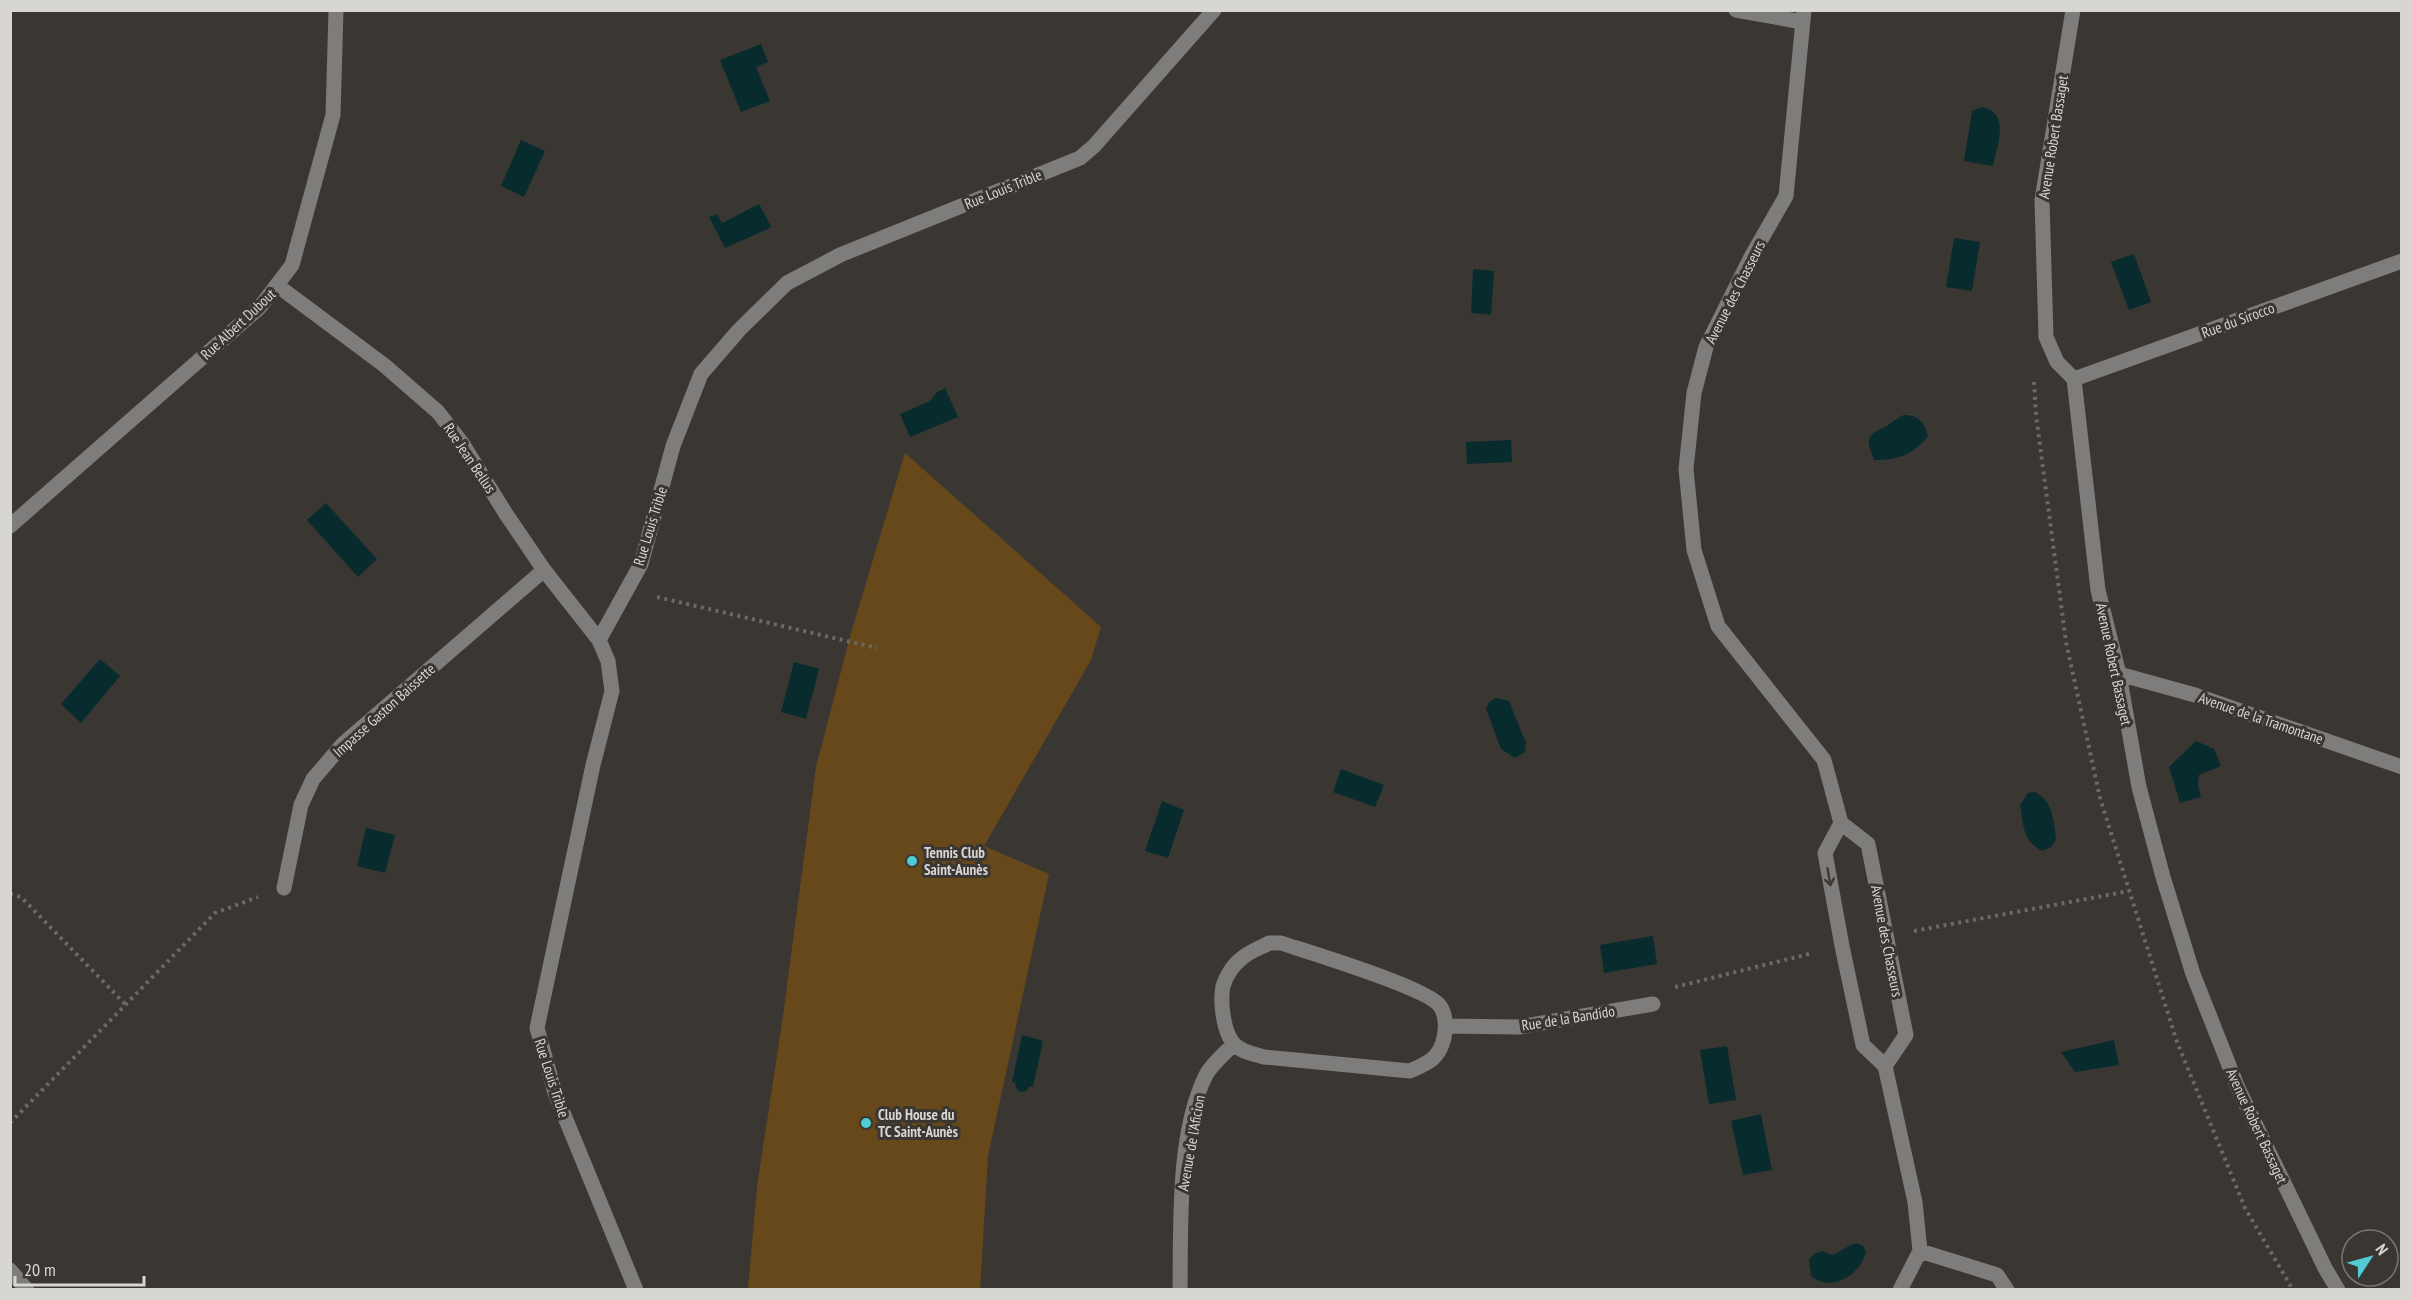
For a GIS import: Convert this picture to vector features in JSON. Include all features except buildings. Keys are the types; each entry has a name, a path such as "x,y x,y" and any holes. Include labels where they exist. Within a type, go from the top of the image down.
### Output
{"street":[{"name":"Rue Albert Dubout","path":"10,526 260,307 292,266 333,115 336,10"},
{"name":"Rue Louis Trible","path":"636,1290 555,1093 537,1028 590,776 612,691 608,660 599,640 641,564 673,446 701,374 739,330 787,283 840,255 1080,158 1094,146 1214,10"},
{"path":"1736,10 1803,16"},
{"name":"Avenue Robert Bassaget","path":"2073,10 2042,200 2046,337 2057,362 2074,379 2098,591 2119,674 2139,787 2163,877 2193,974 2238,1088 2320,1258 2338,1290"},
{"name":"Avenue des Chasseurs","path":"1803,16 1786,196 1751,257 1706,347 1694,393 1686,469 1694,550 1718,626 1824,760 1841,823 1868,844 1906,1035 1885,1066"},
{"name":"Rue du Sirocco","path":"2074,379 2402,261"},
{"name":"Rue Jean Bellus","path":"278,286 384,364 438,412 462,443 544,570 599,640"},
{"name":"Impasse Gaston Baissette","path":"284,888 301,805 313,779 344,744 544,570"},
{"name":"Avenue de la Tramontane","path":"2119,674 2195,695 2402,767"},
{"path":"1841,823 1825,853 1827,865 1863,1045 1885,1066 1915,1202 1920,1251 1900,1290"},
{"path":"1269,943 1281,943 1419,991 1440,1005 1446,1026 1442,1047 1431,1062 1410,1071 1264,1057 1248,1053 1234,1044 1224,1017 1223,987 1228,974 1241,958 1269,943"},
{"name":"Rue de la Bandido","path":"1446,1026 1520,1027 1653,1004"},
{"name":"Avenue de l'Aficion","path":"1180,1290 1182,1177 1194,1111 1208,1072 1234,1044"},
{"path":"1920,1251 1997,1275 2007,1290"},
{"path":"10,1270 27,1290"}],"path":[{"path":"627,590 878,648"},
{"path":"10,1123 215,913 284,888"},
{"path":"10,894 21,897 126,1005"}],"shaded area":[{"name":"Tennis Club Saint-Aunès","path":"905,453 1101,627 1091,660 984,846 1049,874 988,1156 980,1289 748,1289 757,1187 783,1016 816,767 851,633"}],"water":[{"path":"761,44 768,62 756,67 770,101 741,112 720,60"},
{"path":"1982,107 1991,110 1997,116 1999,123 1999,139 1993,166 1964,161 1972,111"},
{"path":"521,140 545,151 524,197 501,186"},
{"path":"759,204 770,228 725,248 709,217 717,214 722,223"},
{"path":"1954,238 1980,242 1972,291 1946,287"},
{"path":"2134,254 2151,302 2129,310 2111,262"},
{"path":"1473,269 1494,271 1491,315 1471,313"},
{"path":"945,388 958,417 910,437 900,414 930,401 937,392"},
{"path":"1904,415 1920,420 1928,436 1911,452 1890,459 1874,460 1869,444 1872,434"},
{"path":"1511,440 1512,462 1467,464 1466,442"},
{"path":"326,503 377,559 358,577 307,520"},
{"path":"100,659 120,676 81,723 61,704"},
{"path":"794,662 819,669 806,719 781,712"},
{"path":"1496,698 1509,701 1526,743 1525,752 1515,758 1501,749 1486,709 1489,702"},
{"path":"2196,741 2214,749 2221,766 2199,775 2198,784 2201,797 2180,803 2169,767"},
{"path":"1341,769 1384,785 1375,807 1333,792"},
{"path":"2035,792 2049,806 2056,839 2051,847 2042,851 2035,847 2027,837 2020,805 2028,793"},
{"path":"1162,801 1184,810 1168,858 1145,851"},
{"path":"366,828 395,835 385,873 357,866"},
{"path":"1653,936 1657,964 1604,973 1600,945"},
{"path":"1022,1035 1043,1041 1033,1087 1030,1086 1026,1091 1020,1092 1012,1082"},
{"path":"2114,1040 2119,1065 2075,1072 2061,1052"},
{"path":"1727,1046 1736,1100 1709,1104 1700,1050"},
{"path":"1761,1114 1772,1170 1743,1175 1731,1121"},
{"path":"1857,1243 1863,1246 1866,1252 1858,1268 1851,1274 1844,1279 1828,1283 1811,1276 1809,1260 1814,1254 1822,1251 1832,1255"}],"place":[{"name":"Tennis Club Saint-Aunès","path":"912,861"},
{"name":"Club House du TC Saint-Aunès","path":"866,1123"}]}
